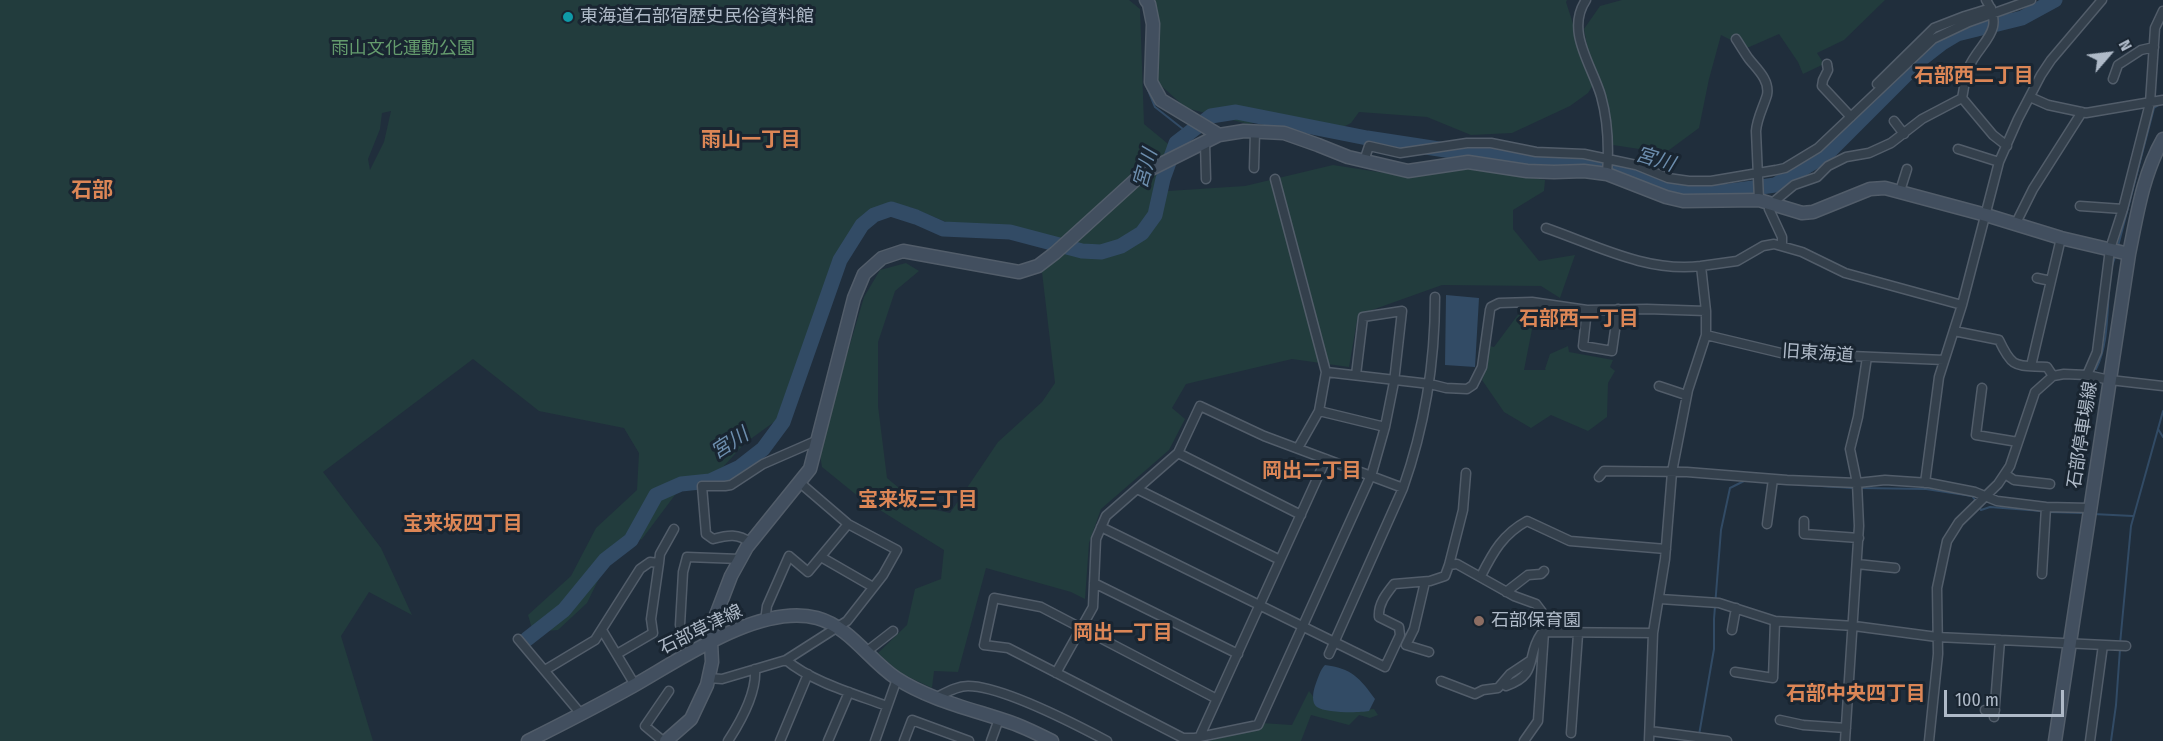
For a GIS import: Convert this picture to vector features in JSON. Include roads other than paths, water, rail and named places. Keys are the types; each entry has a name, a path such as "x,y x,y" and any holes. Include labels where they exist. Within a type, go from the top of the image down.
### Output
{"street":[{"path":"1146,0 1153,24 1151,82 1161,100 1220,135"},
{"path":"1586,0 1578,11 1578,28 1583,53 1600,95 1606,124 1607,174"},
{"path":"1962,98 1968,68 1991,36 1993,13 1986,0"},
{"path":"1364,159 1369,146 1400,153 1467,143 1491,143 1536,152 1584,154 1635,165 1668,178 1689,181 1711,181 1759,175 1785,168 1818,148 1849,115 1933,39 1993,13 2031,0"},
{"path":"1925,483 1939,377 1962,305 1999,162 2030,97 2051,60 2102,0"},
{"path":"2087,375 2097,352 2110,249 2123,209 2150,103 2155,28 2163,11"},
{"path":"1736,39 1749,60 1761,72 1767,86 1767,93 1757,122 1759,175 1763,199 1782,237 1782,245"},
{"path":"2113,79 2118,65 2141,50 2154,47"},
{"path":"1827,64 1828,70 1822,86 1834,96 1849,115"},
{"path":"2030,97 2048,105 2082,112 2163,100"},
{"path":"1763,199 1817,177 1828,166 1846,157 1869,153 1891,143 1922,119 1962,98"},
{"path":"1962,98 1993,135 2007,146"},
{"path":"2015,225 2033,189 2082,112"},
{"path":"1894,121 1904,134"},
{"path":"669,691 645,726 664,741 691,719 708,678 712,662 713,623 730,576 751,543 810,469 854,298 864,274 882,258 903,251 1019,272 1038,266 1143,173 1220,135 1244,131 1284,134 1348,157 1408,171 1468,162 1527,171 1584,171 1607,174 1666,197 1683,201 1763,199 1802,213 1813,212 1870,189 1885,188 2061,238 2129,254"},
{"path":"1254,168 1255,132"},
{"name":"石部停車場線","path":"2055,741 2129,254 2146,178 2163,139"},
{"path":"1205,143 1206,179"},
{"path":"1958,149 1999,162"},
{"path":"1900,191 1907,168"},
{"path":"1275,179 1326,372 1319,411 1298,448"},
{"path":"2080,206 2123,209"},
{"path":"1546,228 1640,261 1681,268 1737,261 1763,246 1782,245 1845,273 1962,305"},
{"path":"2031,366 2061,238"},
{"path":"1649,741 1653,633 1666,549 1672,472 1686,395 1706,335 1701,266"},
{"path":"2037,278 2051,281"},
{"path":"1329,654 1404,488 1417,444 1430,384 1435,336 1435,297"},
{"path":"1326,372 1467,389 1473,385 1482,367 1490,310 1495,304 1532,302 1587,310 1706,311"},
{"path":"1587,310 1583,346 1612,351 1618,309"},
{"path":"1217,699 1041,607 994,598 984,645 1008,648 1173,737 1200,736 1258,725 1371,476 1385,427 1394,380 1402,311 1364,317 1356,375"},
{"path":"1954,331 1999,340 2006,356 2013,363 2047,367 2054,376"},
{"name":"旧東海道","path":"1706,335 1781,353 1944,360"},
{"path":"1845,741 1859,538 1857,483 1850,448 1858,417 1867,357"},
{"path":"1929,741 1938,654 1937,588 1947,541 1959,522 1987,496 2010,466 2035,392 2054,376 2064,374 2163,384"},
{"path":"1659,386 1686,395"},
{"path":"1982,388 1976,435 2018,442"},
{"path":"1056,674 1093,607 1096,539 1106,516 1178,453 1200,406 1264,436 1404,488"},
{"path":"1319,411 1385,427"},
{"path":"751,543 745,538 731,534 714,539 706,534 702,486 731,484 764,464 818,440"},
{"path":"1178,453 1300,515"},
{"path":"1200,736 1326,459"},
{"path":"1599,477 1604,471 1672,472 1857,483 1885,480 1925,483 1987,496 1997,501 2046,507 2090,508"},
{"path":"1101,527 1385,667 1400,635 1399,627 1378,617 1383,598 1394,584 1425,582 1445,576 1463,510 1466,473"},
{"path":"2005,474 2014,480 2050,484"},
{"path":"1767,524 1773,479"},
{"path":"708,678 722,679 786,660 847,621 882,575 897,550 848,524 799,482"},
{"path":"1137,489 1280,560"},
{"path":"2042,574 2046,507"},
{"path":"1481,576 1501,541 1514,528 1527,521 1569,541 1666,549"},
{"path":"1804,521 1804,534 1859,538"},
{"path":"765,621 767,606 789,556 808,572 848,524"},
{"path":"617,654 653,633 651,620 660,554 674,529"},
{"path":"680,625 683,572 687,557 740,559"},
{"path":"821,557 873,587"},
{"path":"545,670 595,639 640,569 650,562 659,563"},
{"path":"1449,565 1457,564 1481,576 1506,592 1536,604 1542,612 1544,632 1538,721 1524,741"},
{"path":"1857,564 1895,568"},
{"path":"1506,592 1528,575 1541,574 1544,571"},
{"path":"1425,582 1414,629 1406,645 1428,652"},
{"path":"1094,583 1238,654"},
{"path":"1660,599 1719,603 1775,621 1854,626 1937,637 2126,646"},
{"path":"1732,630 1736,608"},
{"name":"石部草津線","path":"528,741 711,642 755,623 797,616 816,618 837,627 897,679 1052,741"},
{"path":"1735,672 1773,678 1775,621"},
{"path":"602,630 634,685"},
{"path":"866,652 893,631"},
{"path":"1506,686 1525,676 1530,669 1539,637 1544,632 1653,633"},
{"path":"1571,733 1578,634"},
{"path":"518,639 580,714"},
{"path":"1991,712 2000,640"},
{"path":"2090,741 2103,645"},
{"path":"786,660 798,670 887,706"},
{"path":"1441,681 1475,694 1498,687 1510,674 1531,660"},
{"path":"728,741 738,727 756,681 755,669"},
{"path":"780,741 808,674"},
{"path":"875,741 897,679"},
{"path":"938,697 951,690 967,686 987,689 1026,703 1107,741"},
{"path":"828,741 849,692"},
{"path":"991,741 999,719"},
{"path":"904,741 912,720 969,741"},
{"path":"1780,720 1803,725 1846,728"},
{"path":"1650,731 1727,741"}],"water":[{"path":"1446,295 1479,298 1475,367 1445,365"},
{"path":"1325,665 1334,666 1354,675 1365,685 1375,699 1369,711 1334,711 1321,709 1315,705 1314,688"}],"waterway":[{"name":"宮川","path":"527,639 564,610 605,560 631,540 656,495 681,484 710,481 740,467 763,449 783,422 840,260 862,225 874,215 891,209 943,229 1010,232 1082,251 1101,252 1121,246 1142,233 1155,215 1163,179 1176,143 1211,116 1236,112 1367,138 1452,151 1602,166 1687,192 1730,191 1775,185 1827,154 1924,57 1942,43 1957,34 2022,18 2055,0"},
{"path":"1146,85 1155,107 1188,133"},
{"path":"2118,246 2154,108 2160,104"},
{"path":"2112,266 2116,254"},
{"path":"2096,369 2105,340 2109,289"},
{"path":"2120,644 2131,526 2163,411"},
{"path":"2158,429 2163,437"},
{"path":"1699,735 1714,649 1721,530 1730,488 1746,480"},
{"path":"1805,485 1853,488"},
{"path":"1859,488 1926,489 1972,496 1976,501"},
{"path":"1979,506 1981,510 1990,507 2042,511"},
{"path":"2048,512 2084,513"},
{"path":"2093,514 2133,516"},
{"path":"2111,741 2120,649"}],"place":[{"name":"東海道石部宿歴史民俗資料館","path":"568,17"},
{"name":"石部保育園","path":"1479,621"}],"district":[{"name":"石部西二丁目","path":"1974,76"},
{"name":"雨山一丁目","path":"751,140"},
{"name":"石部","path":"92,191"},
{"name":"石部西一丁目","path":"1579,319"},
{"name":"岡出二丁目","path":"1312,471"},
{"name":"宝来坂三丁目","path":"918,500"},
{"name":"宝来坂四丁目","path":"463,524"},
{"name":"岡出一丁目","path":"1123,633"},
{"name":"石部中央四丁目","path":"1856,694"}],"park label":[{"name":"雨山文化運動公園","path":"403,49"}]}
